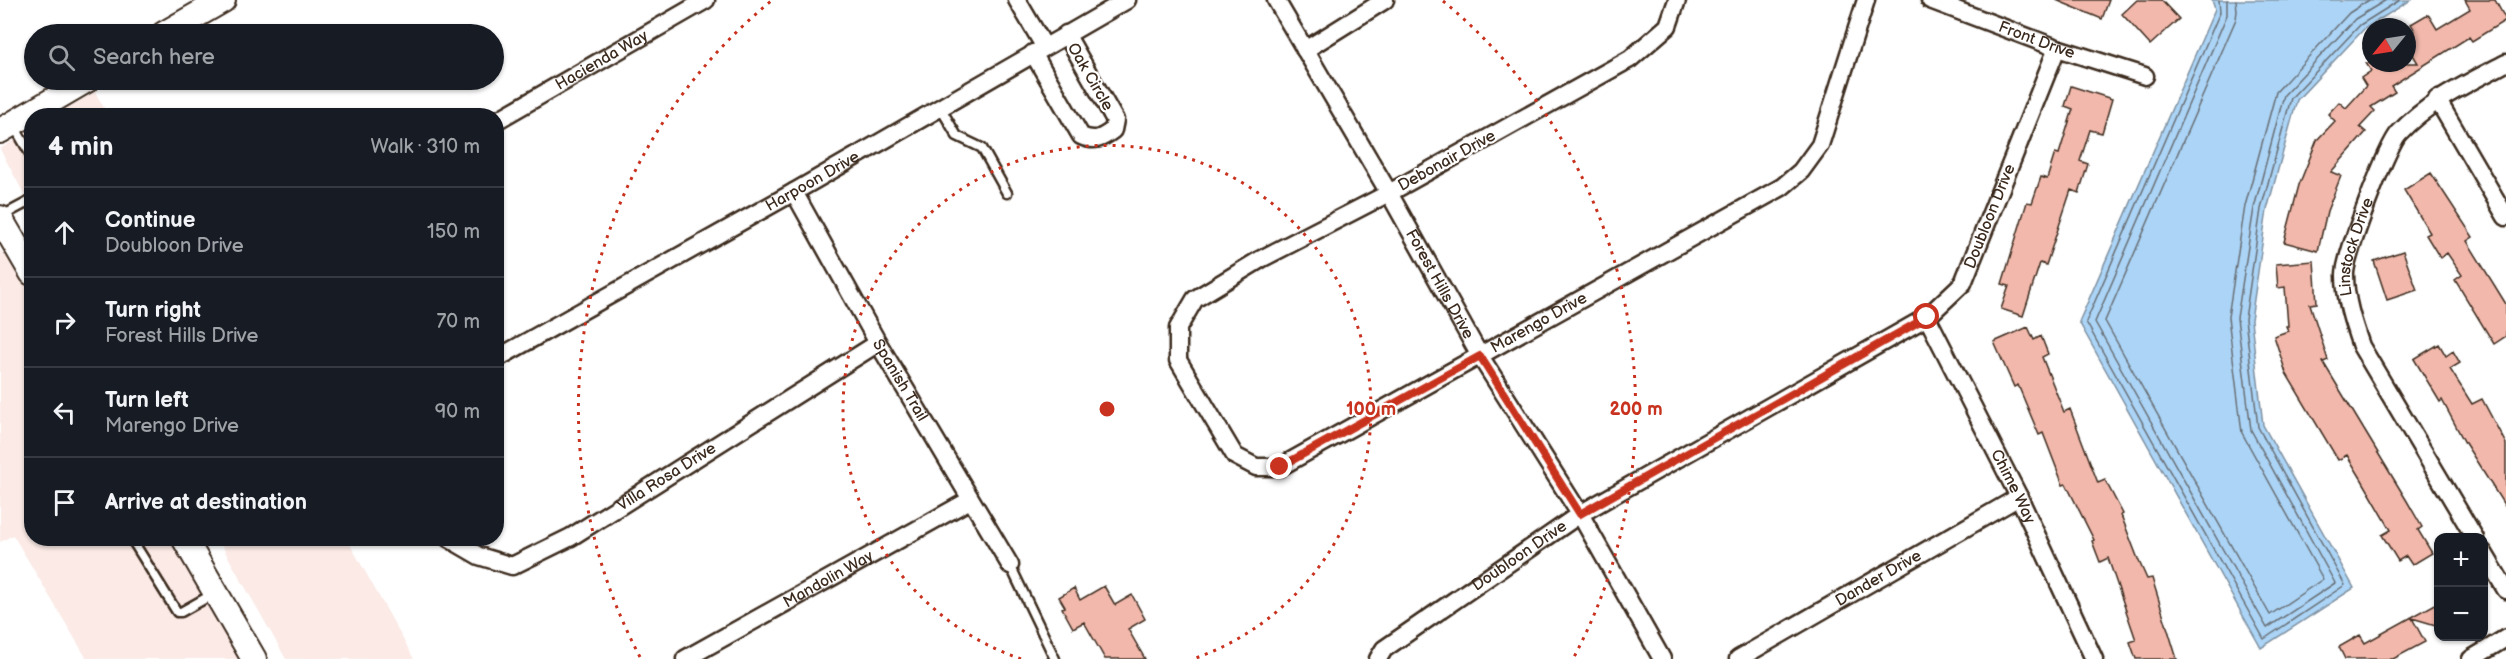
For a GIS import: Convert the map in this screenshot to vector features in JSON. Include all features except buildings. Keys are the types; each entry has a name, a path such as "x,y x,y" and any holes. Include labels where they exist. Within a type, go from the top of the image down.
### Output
{"street":[{"path":"181,24 223,0"},
{"name":"Hacienda Way","path":"504,116 706,0"},
{"path":"1017,0 1039,50"},
{"name":"Harpoon Drive","path":"504,355 794,192 1127,0"},
{"name":"Forest Hills Drive","path":"1276,0 1389,193 1480,356 1580,514 1662,659"},
{"path":"1305,50 1384,0"},
{"name":"Debonair Drive","path":"1195,299 1261,259 1389,193 1630,59 1668,26 1677,0"},
{"name":"Marengo Drive","path":"1195,299 1178,328 1178,360 1234,456 1256,467 1280,467 1782,187 1801,171 1820,145 1866,0"},
{"name":"Front Drive","path":"1930,0 2057,48 2145,76"},
{"name":"Oak Circle","path":"1039,50 1081,136 1092,141 1102,138 1113,130 1115,120 1066,34"},
{"name":"Doubloon Drive","path":"1381,654 1580,514 1927,317 1963,283 2057,48"},
{"name":"Linstock Drive","path":"2473,533 2361,346 2349,311 2344,272 2377,175 2397,135 2437,99 2506,63"},
{"path":"39,108 70,90"},
{"path":"2437,99 2506,217"},
{"path":"6,127 24,117"},
{"name":"Spanish Trail","path":"794,192 878,343 1010,565"},
{"path":"0,217 24,260"},
{"path":"0,236 24,262"},
{"name":"Chime Way","path":"1927,317 2019,497 2088,657"},
{"name":"Villa Rosa Drive","path":"462,546 479,556 512,566 571,537 878,343"},
{"name":"Dander Drive","path":"1738,659 2019,497"},
{"name":"Mandolin Way","path":"685,659 970,500"},
{"path":"189,546 254,659"},
{"path":"2488,559 2506,590"},
{"path":"2471,659 2506,638"}],"lane":[{"path":"940,107 957,136 982,148 1007,193"},
{"path":"6,127 24,148"},
{"path":"0,217 24,204"},
{"path":"136,546 177,612 216,593"},
{"path":"1010,565 1055,659"}],"shaded area":[{"path":"95,92 104,108 67,108"},
{"path":"24,134 24,194 0,149"},
{"path":"0,250 14,263 24,281 24,546 176,546 242,659 87,659 13,535 0,542"},
{"path":"222,546 351,546 414,659 286,659"}],"water":[{"path":"2212,0 2411,0 2382,18 2362,18 2362,31 2297,100 2267,210 2251,320 2263,425 2354,588 2261,648 2079,322 2215,9"}],"route":[{"path":"1280,467 1480,356 1580,514 1927,317"}]}
